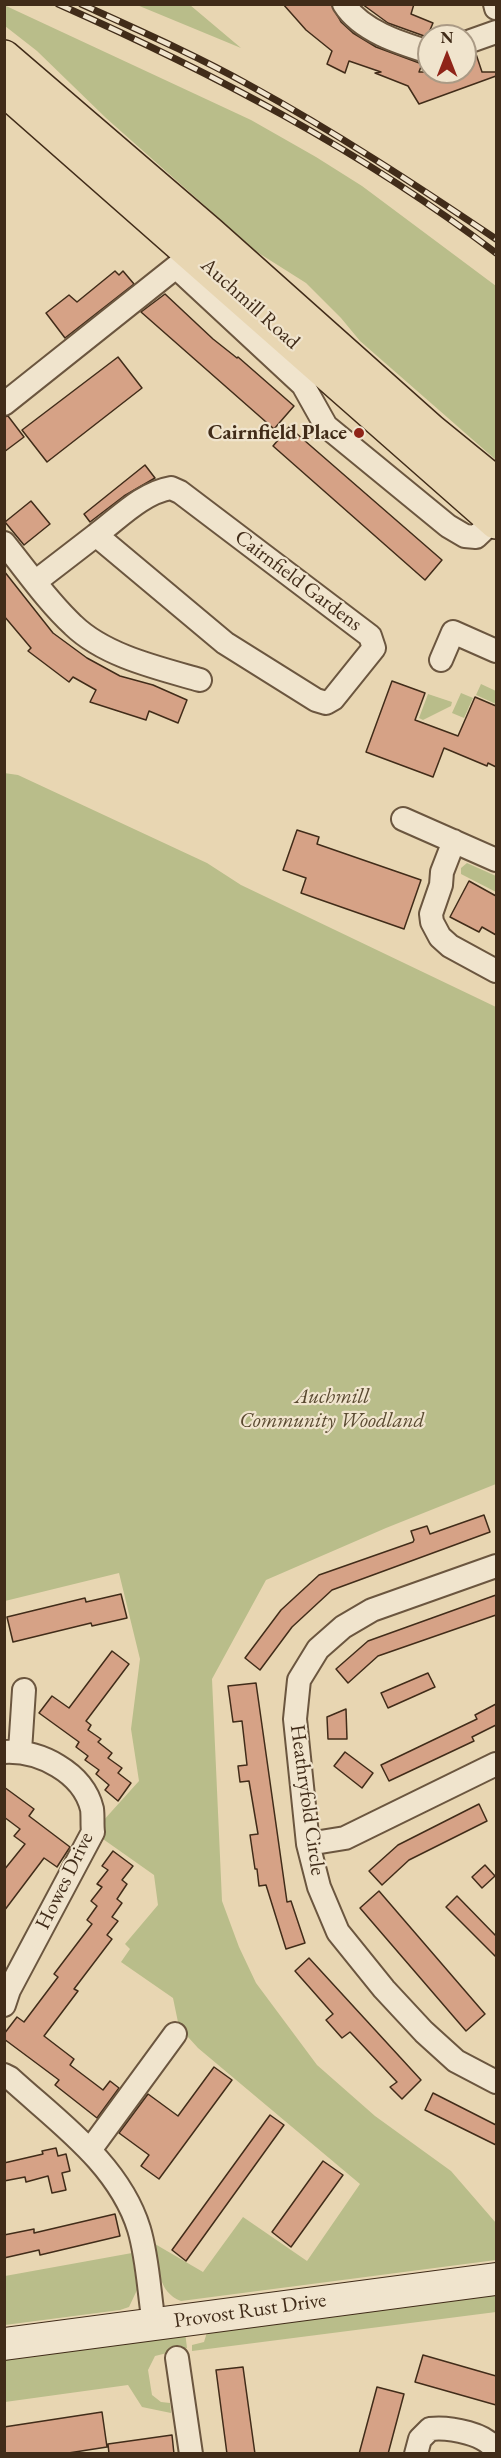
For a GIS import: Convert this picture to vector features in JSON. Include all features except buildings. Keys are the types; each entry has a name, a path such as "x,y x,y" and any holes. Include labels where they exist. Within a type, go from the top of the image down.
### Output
{"main road":[{"name":"Auchmill Road","path":"4,57 194,252 414,416 496,484"},
{"name":"Auchmill Road","path":"4,89 194,252 402,441 496,520"}],"street":[{"path":"344,4 358,21 379,33 417,47"},
{"path":"477,39 496,32"},
{"path":"4,404 194,252"},
{"name":"Cairnfield Gardens","path":"35,582 96,535 153,492 171,488 180,492 363,629 370,636 374,648 333,699 326,703 316,700 225,643 117,550 101,541 96,535"},
{"path":"4,543 73,626 93,640 120,653 200,680"},
{"path":"441,660 453,632 496,651"},
{"path":"403,819 496,860"},
{"path":"454,841 442,872 441,885 431,914 432,922 440,937 450,946 496,971"},
{"name":"Heathryfold Circle","path":"496,1566 372,1610 343,1627 318,1648 307,1664 299,1680 295,1719 308,1844 319,1887 338,1932 384,1989 424,2032 456,2061 496,2082"},
{"name":"Howes Drive","path":"4,2005 9,1990 93,1832 92,1808 80,1786 61,1768 40,1756 12,1751 24,1690"},
{"path":"308,1844 345,1838 496,1764"},
{"path":"90,2151 175,2034"},
{"path":"4,2075 90,2151 109,2173 127,2200 139,2229 153,2324"},
{"name":"Provost Rust Drive","path":"4,2344 496,2279"},
{"path":"177,2358 191,2454"},
{"path":"416,2454 420,2439 430,2429 444,2427 484,2439 495,2448 496,2454"}],"green space":[{"path":"4,5 251,120 316,157 362,186 496,286 496,460 360,341 306,283 257,252 106,118 37,51 5,26"},
{"path":"137,5 190,5 241,48"},
{"path":"481,684 496,691 496,704 476,695"},
{"path":"461,693 473,698 464,718 452,713"},
{"path":"428,694 452,702 451,706 423,720 419,718"},
{"name":"Auchmill Community Woodland","path":"4,773 18,775 207,863 241,885 496,1007 496,1484 266,1580 212,1679 222,1901 239,1947 256,1983 317,2065 375,2116 451,2171 496,2223 496,2260 181,2301 167,2292 163,2285 155,2244 203,2272 243,2217 307,2261 360,2184 198,2048 179,2027 173,1998 121,1962 130,1949 125,1944 158,1905 154,1875 93,1832 139,1781 131,1729 140,1659 119,1573 5,1601"},
{"path":"467,863 496,876 496,892 461,874 461,868"},
{"path":"132,2253 137,2290 129,2307 5,2325 5,2276"},
{"path":"496,2289 496,2312 192,2351 192,2345 204,2342 208,2329"},
{"path":"185,2332 187,2348 155,2356 148,2370 152,2395 161,2402 170,2403 171,2413 142,2407 128,2385 5,2402 4,2356"}],"railway":[{"path":"58,4 172,57 339,147 445,216 496,253"},
{"path":"81,4 208,63 313,121 496,239"}],"place":[{"name":"Cairnfield Place","path":"359,433"}]}
